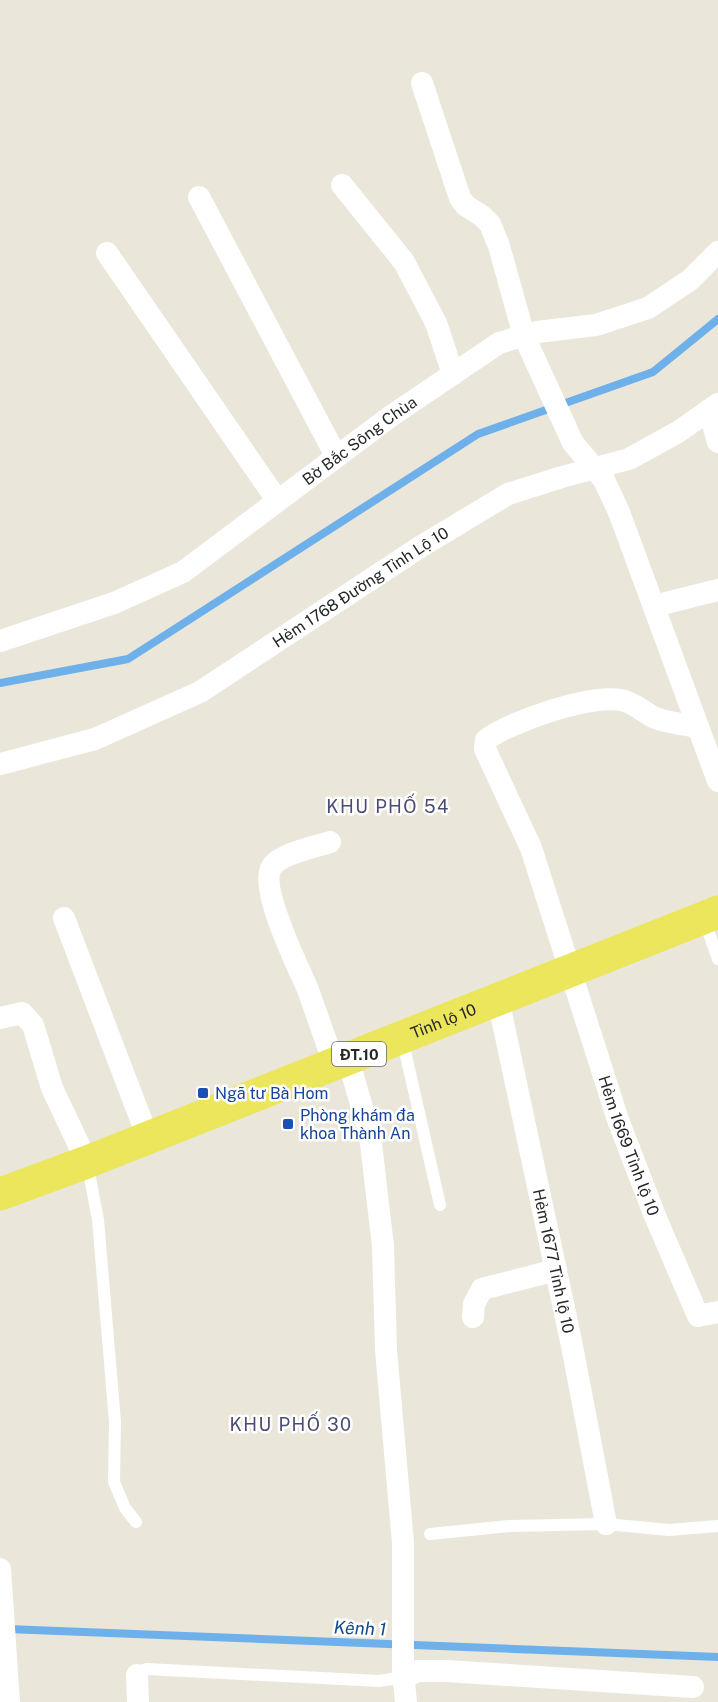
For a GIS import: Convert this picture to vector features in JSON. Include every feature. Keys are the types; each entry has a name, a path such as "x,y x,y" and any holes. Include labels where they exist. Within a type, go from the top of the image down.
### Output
{"main road":[{"name":"Tỉnh lộ 10","path":"0,1194 87,1162 711,915"}],"street":[{"path":"422,82 460,198 465,205 490,224 499,246 524,336 573,443 604,480 619,512 718,781"},
{"path":"342,185 404,262 436,323 453,374"},
{"path":"199,197 336,456"},
{"name":"Bờ Bắc Sông Chùa","path":"0,641 114,603 183,572 336,456 499,343 537,332 596,325 648,308 690,280 718,252"},
{"path":"107,253 277,500"},
{"path":"713,407 718,442"},
{"name":"Hẻm 1768 Đường Tỉnh Lộ 10","path":"0,764 95,739 200,692 420,547 508,494 629,459 678,432 713,407"},
{"path":"654,606 718,590"},
{"name":"Hẻm 1669 Tỉnh lộ 10","path":"698,727 655,718 626,701 607,699 547,713 510,726 486,740 485,749 531,848 618,1120 655,1216 708,1314"},
{"path":"330,842 283,858 272,865 268,876 282,932 341,1061 370,1135 383,1246 386,1350 403,1543 406,1702"},
{"path":"64,918 147,1138"},
{"name":"Hẻm 1677 Tỉnh lộ 10","path":"498,999 556,1270 606,1524"},
{"path":"0,1018 22,1013 33,1025 52,1088 87,1162"},
{"path":"473,1317 474,1305 482,1289 556,1270"},
{"path":"0,1569 9,1702"},
{"path":"404,1675 418,1671 446,1671 693,1687"},
{"path":"137,1676 138,1702"}],"lane":[{"path":"711,915 718,959"},
{"path":"401,1037 440,1205"},
{"path":"87,1162 98,1220 114,1422 114,1482 125,1508 136,1522"},
{"path":"430,1534 509,1526 606,1524 669,1530 718,1526"},
{"path":"137,1676 141,1671 147,1669 379,1681 404,1675"}],"waterway":[{"path":"0,683 128,659 478,434 653,372 718,319"},
{"name":"Kênh 1","path":"7,1629 718,1657"}],"place":[{"name":"Ngã tư Bà Hom","path":"203,1093"},
{"name":"Phòng khám đa khoa Thành An","path":"288,1124"}],"district":[{"name":"KHU PHỐ 54","path":"388,806"},
{"name":"KHU PHỐ 30","path":"291,1424"}]}
